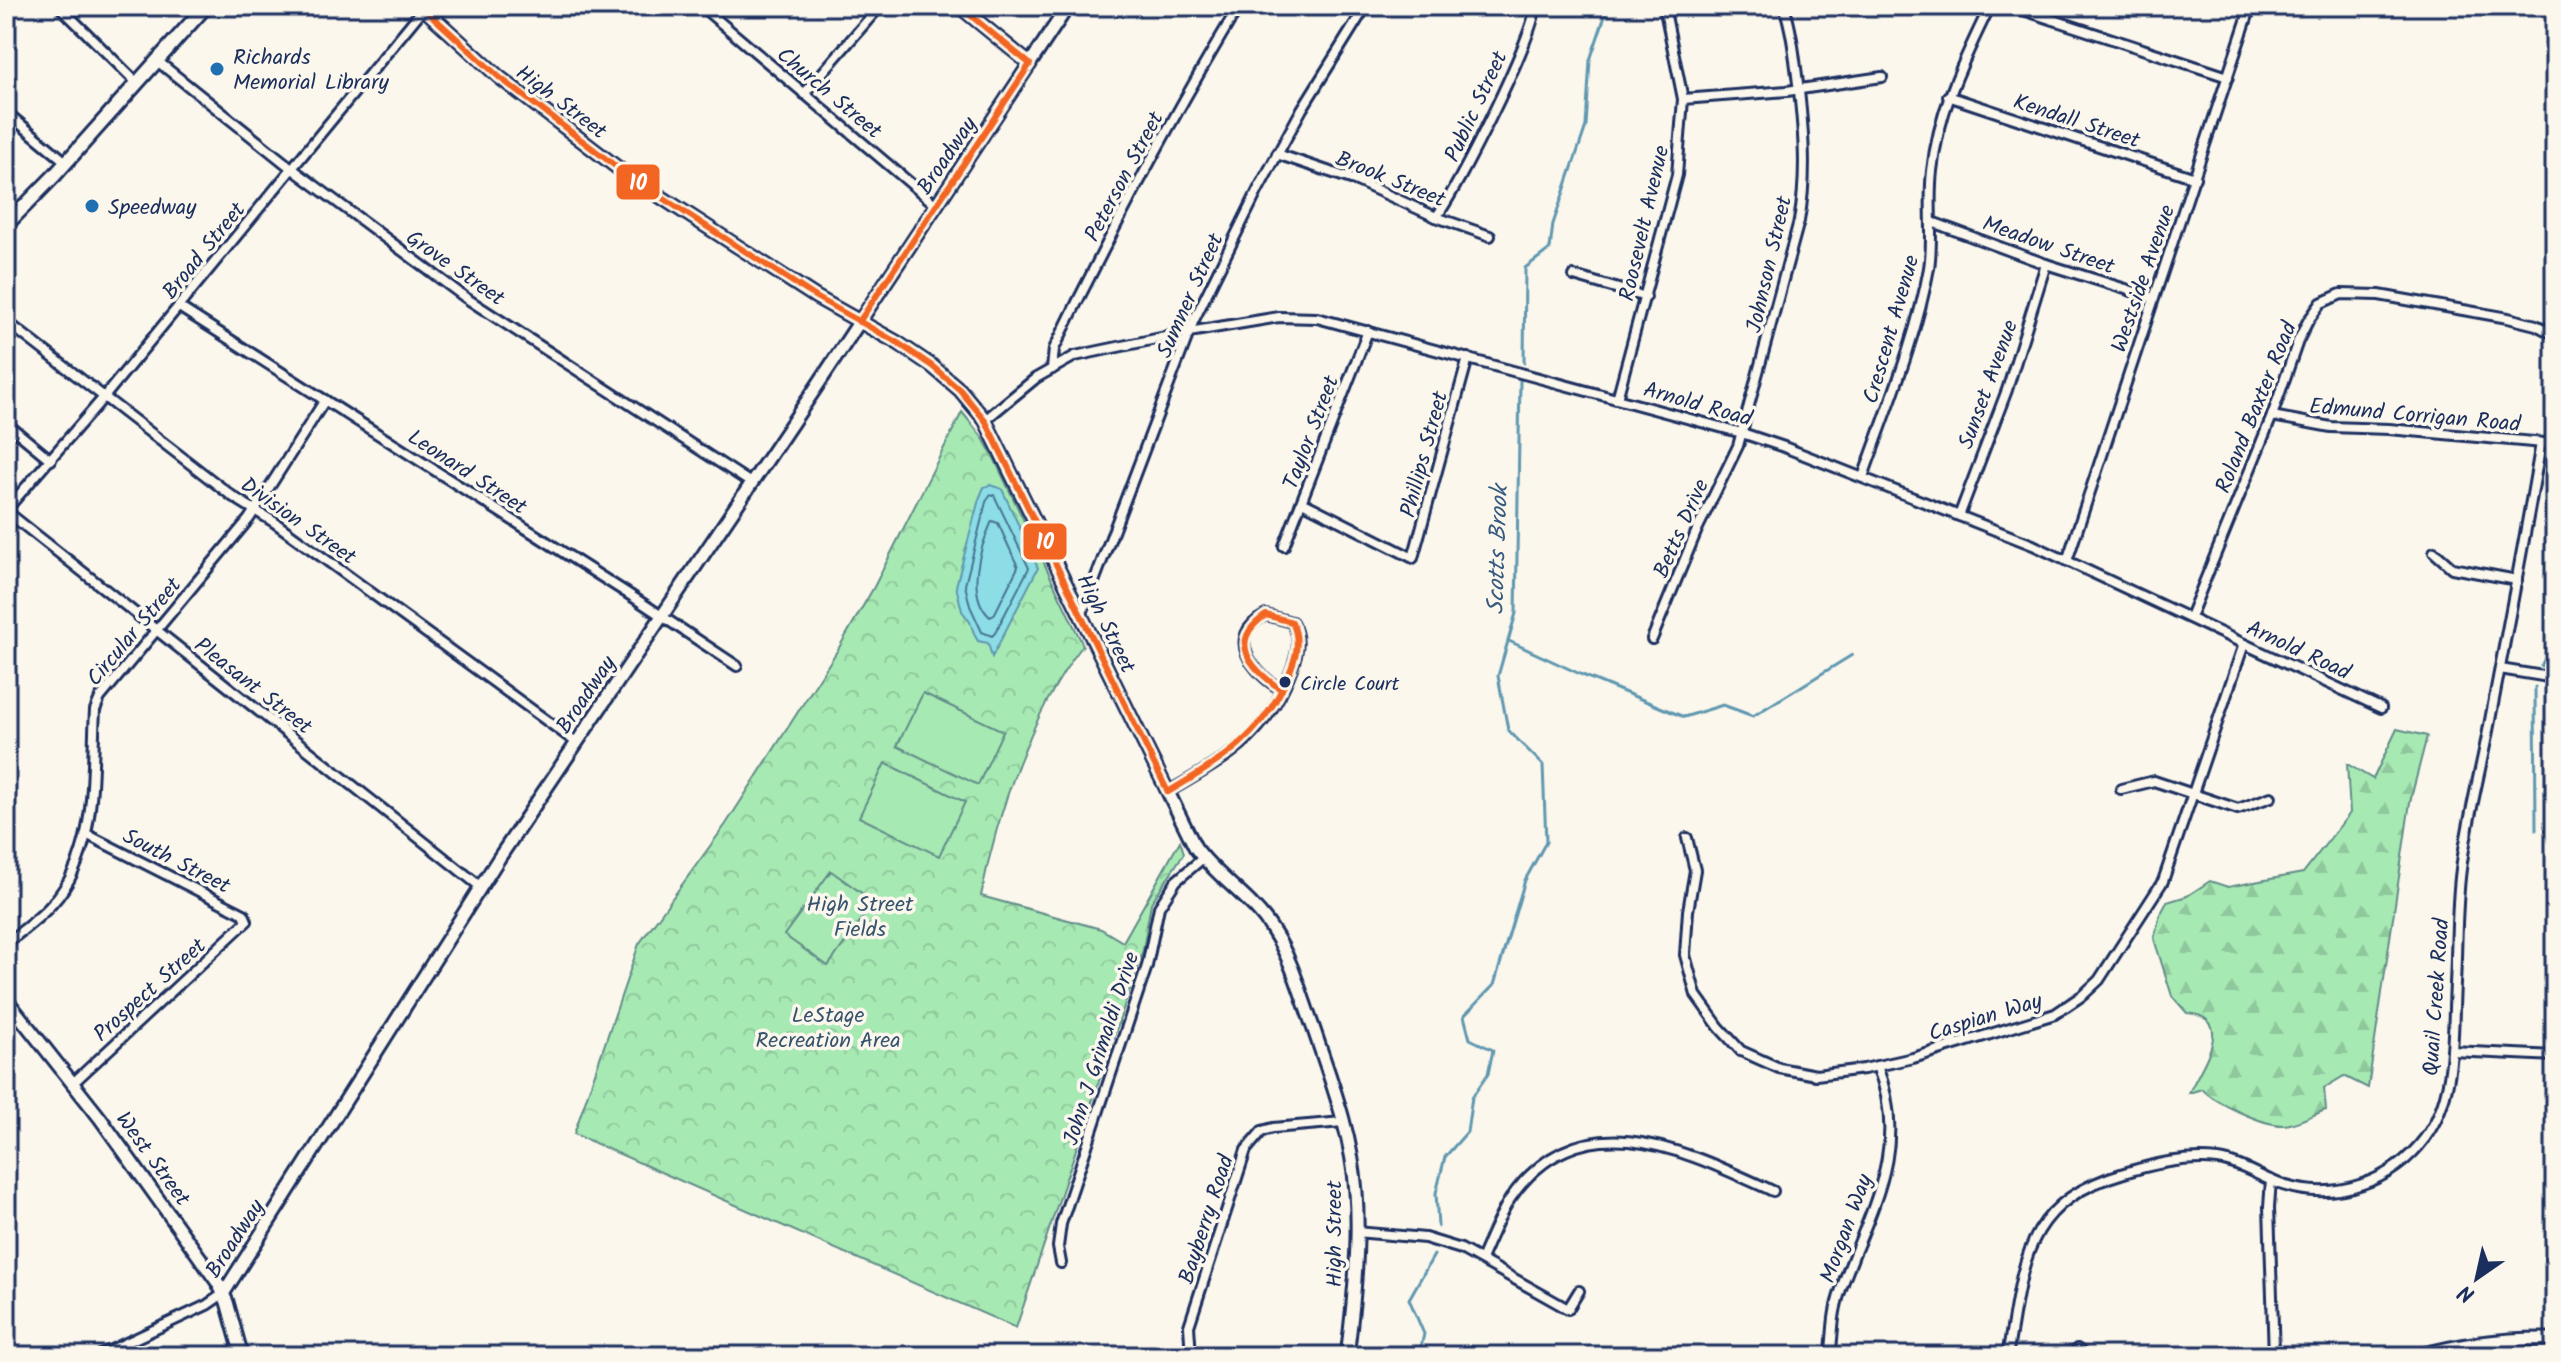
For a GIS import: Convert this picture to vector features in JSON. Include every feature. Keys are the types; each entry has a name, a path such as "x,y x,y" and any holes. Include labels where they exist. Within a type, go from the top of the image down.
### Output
{"main road":[{"path":"6,225 206,6"}],"street":[{"path":"59,6 136,82"},
{"name":"Church Street","path":"701,6 936,205"},
{"path":"804,94 880,6"},
{"path":"959,6 1030,64"},
{"name":"Broadway","path":"98,1356 207,1305 223,1294 576,742 1068,6"},
{"name":"Peterson Street","path":"1052,369 1054,349 1121,214 1239,6"},
{"name":"Sumner Street","path":"1081,616 1189,332 1277,154 1366,6"},
{"name":"Public Street","path":"1436,217 1461,178 1497,103 1532,27 1535,6"},
{"name":"Roosevelt Avenue","path":"1617,399 1677,175 1683,99 1664,6"},
{"name":"Johnson Street","path":"1742,433 1782,291 1804,193 1805,142 1796,57 1784,6"},
{"name":"Crescent Avenue","path":"1863,477 1903,364 1924,293 1931,250 1932,170 1948,96 1990,6"},
{"path":"2011,6 2228,77"},
{"name":"Westside Avenue","path":"2067,561 2251,6"},
{"name":"Broad Street","path":"6,510 179,307 422,7"},
{"name":"High Street","path":"422,7 499,77 627,175 816,297 932,366 960,390 985,420 1203,858 1255,908 1282,947 1306,1008 1343,1122 1356,1192 1347,1356"},
{"name":"Grove Street","path":"156,60 293,169 466,298 751,483"},
{"path":"1683,99 1799,90 1882,77"},
{"name":"Kendall Street","path":"1948,96 2195,178"},
{"path":"6,112 66,162"},
{"name":"Brook Street","path":"1277,154 1357,181 1436,217 1490,236"},
{"name":"Meadow Street","path":"1932,222 2046,264 2154,298"},
{"name":"Sunset Avenue","path":"1959,516 2007,390 2046,264"},
{"path":"1574,276 1646,297"},
{"name":"Roland Baxter Road","path":"2190,617 2272,416 2285,375 2308,321 2321,303 2341,294 2379,295 2508,318 2536,325 2555,335"},
{"name":"Leonard Street","path":"179,307 737,666"},
{"name":"Arnold Road","path":"985,420 1036,378 1075,356 1189,332 1298,316 1317,318 1742,433 1863,477 2067,561 2381,708"},
{"name":"Division Street","path":"6,321 232,496 274,522 576,742"},
{"name":"Taylor Street","path":"1284,546 1368,331"},
{"name":"Phillips Street","path":"1302,502 1413,558 1468,358"},
{"name":"Circular Street","path":"6,944 58,897 79,861 86,834 97,704 256,511 325,400"},
{"name":"Edmund Corrigan Road","path":"2272,416 2331,427 2555,444"},
{"path":"6,423 51,460"},
{"name":"Betts Drive","path":"1652,639 1697,530 1742,433"},
{"name":"Quail Creek Road","path":"2007,1356 2024,1263 2038,1232 2059,1204 2097,1181 2155,1163 2217,1160 2299,1189 2330,1191 2368,1183 2396,1166 2433,1126 2441,1108 2452,1051 2460,873 2541,443"},
{"name":"Pleasant Street","path":"6,510 481,887"},
{"path":"2434,552 2452,568 2517,580"},
{"path":"1168,792 1253,736 1271,713 1282,690 1298,650 1298,632 1292,622 1266,615 1253,622 1245,632 1244,650 1254,667 1282,690"},
{"name":"Caspian Way","path":"1687,838 1695,870 1685,955 1696,995 1741,1051 1779,1068 1816,1075 1913,1058 2055,1014 2083,995 2112,962 2163,881 2244,644"},
{"path":"2500,669 2555,678"},
{"path":"2121,789 2154,781 2238,809 2271,797"},
{"name":"South Street","path":"86,834 244,914 247,921"},
{"name":"John J Grimaldi Drive","path":"1061,1263 1058,1247 1061,1224 1149,960 1159,907 1176,881 1203,858"},
{"name":"Prospect Street","path":"73,1083 247,921"},
{"name":"West Street","path":"6,999 73,1083 194,1247 223,1294 242,1356"},
{"path":"2452,1051 2555,1056"},
{"name":"Morgan Way","path":"1830,1356 1836,1308 1885,1178 1891,1138 1890,1115 1885,1085 1877,1066"},
{"name":"Bayberry Road","path":"1191,1356 1189,1337 1192,1315 1246,1150 1262,1131 1343,1122"},
{"path":"1481,1259 1506,1206 1524,1181 1551,1159 1592,1142 1625,1139 1658,1145 1773,1191"},
{"path":"2271,1180 2269,1207 2274,1356"},
{"path":"1356,1232 1436,1240 1481,1259 1568,1309 1579,1291"},
{"path":"2417,1356 2473,1343 2555,1339"},
{"path":"2077,1349 2086,1356"}],"green space":[{"name":"LeStage Recreation Area","path":"962,412 994,458 1083,645 1047,701 1018,764 996,831 981,896 1101,929 1123,942 1180,841 1184,853 1151,903 1143,950 1016,1328 574,1134 639,944 726,824 837,651 874,587"},
{"path":"923,693 1003,731 978,785 897,746"},
{"path":"2397,729 2427,736 2410,802 2368,1088 2344,1076 2324,1088 2326,1110 2288,1125 2274,1124 2240,1112 2202,1089 2189,1093 2212,1045 2213,1033 2211,1024 2202,1017 2187,1013 2172,996 2154,939 2167,902 2187,896 2210,881 2228,887 2303,873 2350,813 2347,764 2373,779"},
{"path":"885,763 965,802 939,856 859,817"},
{"name":"High Street Fields","path":"831,871 874,902 828,966 784,935"}],"water":[{"path":"990,485 1002,489 1038,568 992,657 988,643 978,641 962,611 956,586 979,499 984,487"},
{"path":"6,1177 13,1221 12,1245 6,1263"}],"waterway":[{"name":"Scotts Brook","path":"1524,363 1525,268 1550,249 1553,224 1586,126 1590,60 1606,13 1600,6"},
{"name":"Scotts Brook","path":"1438,1227 1436,1193 1445,1157 1467,1132 1472,1097 1488,1074 1493,1050 1470,1039 1464,1016 1494,985 1525,880 1546,842 1543,765 1508,730 1498,676 1516,613 1520,381"},
{"path":"2541,666 2555,639"},
{"path":"1509,641 1684,717 1723,705 1753,716 1852,655"},
{"path":"2535,687 2536,830"},
{"name":"Scotts Brook","path":"1419,1356 1424,1334 1409,1299 1434,1255"}],"transit line":[{"name":"10","path":"421,6 499,77 627,175 816,297 898,343 960,390 985,420 1168,792"},
{"name":"10","path":"859,322 1030,64 959,6"},
{"name":"10","path":"1168,792 1239,744 1253,731 1278,697 1288,676 1293,663 1296,636 1292,622 1266,615 1247,635 1247,655 1261,673 1271,682 1282,690"}],"place":[{"name":"Richards Memorial Library","path":"217,69"},
{"name":"Speedway","path":"92,206"},
{"name":"Circle Court","path":"1285,682"}]}
